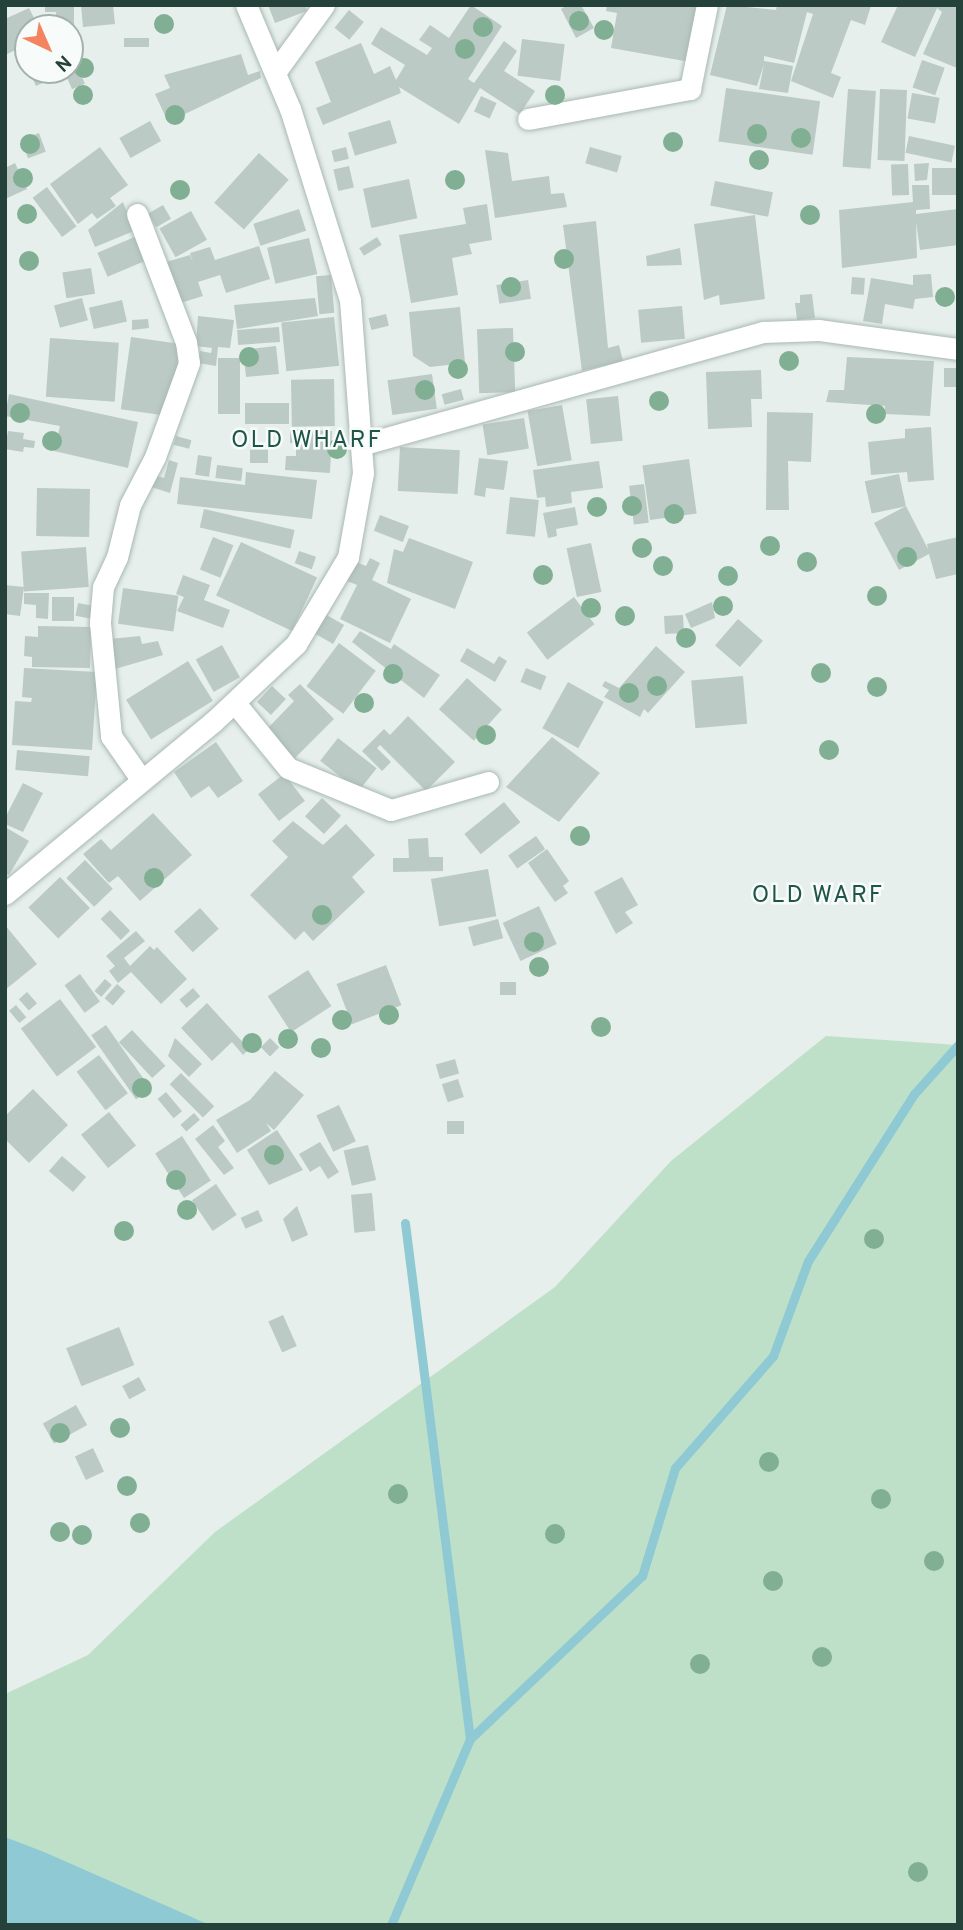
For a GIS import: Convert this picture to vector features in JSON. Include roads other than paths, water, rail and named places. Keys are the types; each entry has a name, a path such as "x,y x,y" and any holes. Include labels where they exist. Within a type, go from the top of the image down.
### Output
{"street":[{"path":"5,894 235,703 296,644 348,557 363,473 351,300 276,71 246,5"},
{"path":"276,71 324,5"},
{"path":"528,120 690,89 707,5"},
{"path":"137,214 186,342 189,363 155,457 130,505 117,557 103,587 100,623 111,736 141,779"},
{"path":"361,445 763,332 819,330 958,349"},
{"path":"235,703 288,768 391,810 488,782"}],"water":[{"path":"5,1837 44,1852 210,1925 5,1925"}],"waterway":[{"path":"391,1925 470,1739 642,1576 675,1468 773,1356 808,1261 914,1094 958,1045"},
{"path":"405,1223 470,1739"}],"district":[{"name":"OLD WHARF","path":"307,442"},
{"name":"OLD WARF","path":"818,897"}]}
